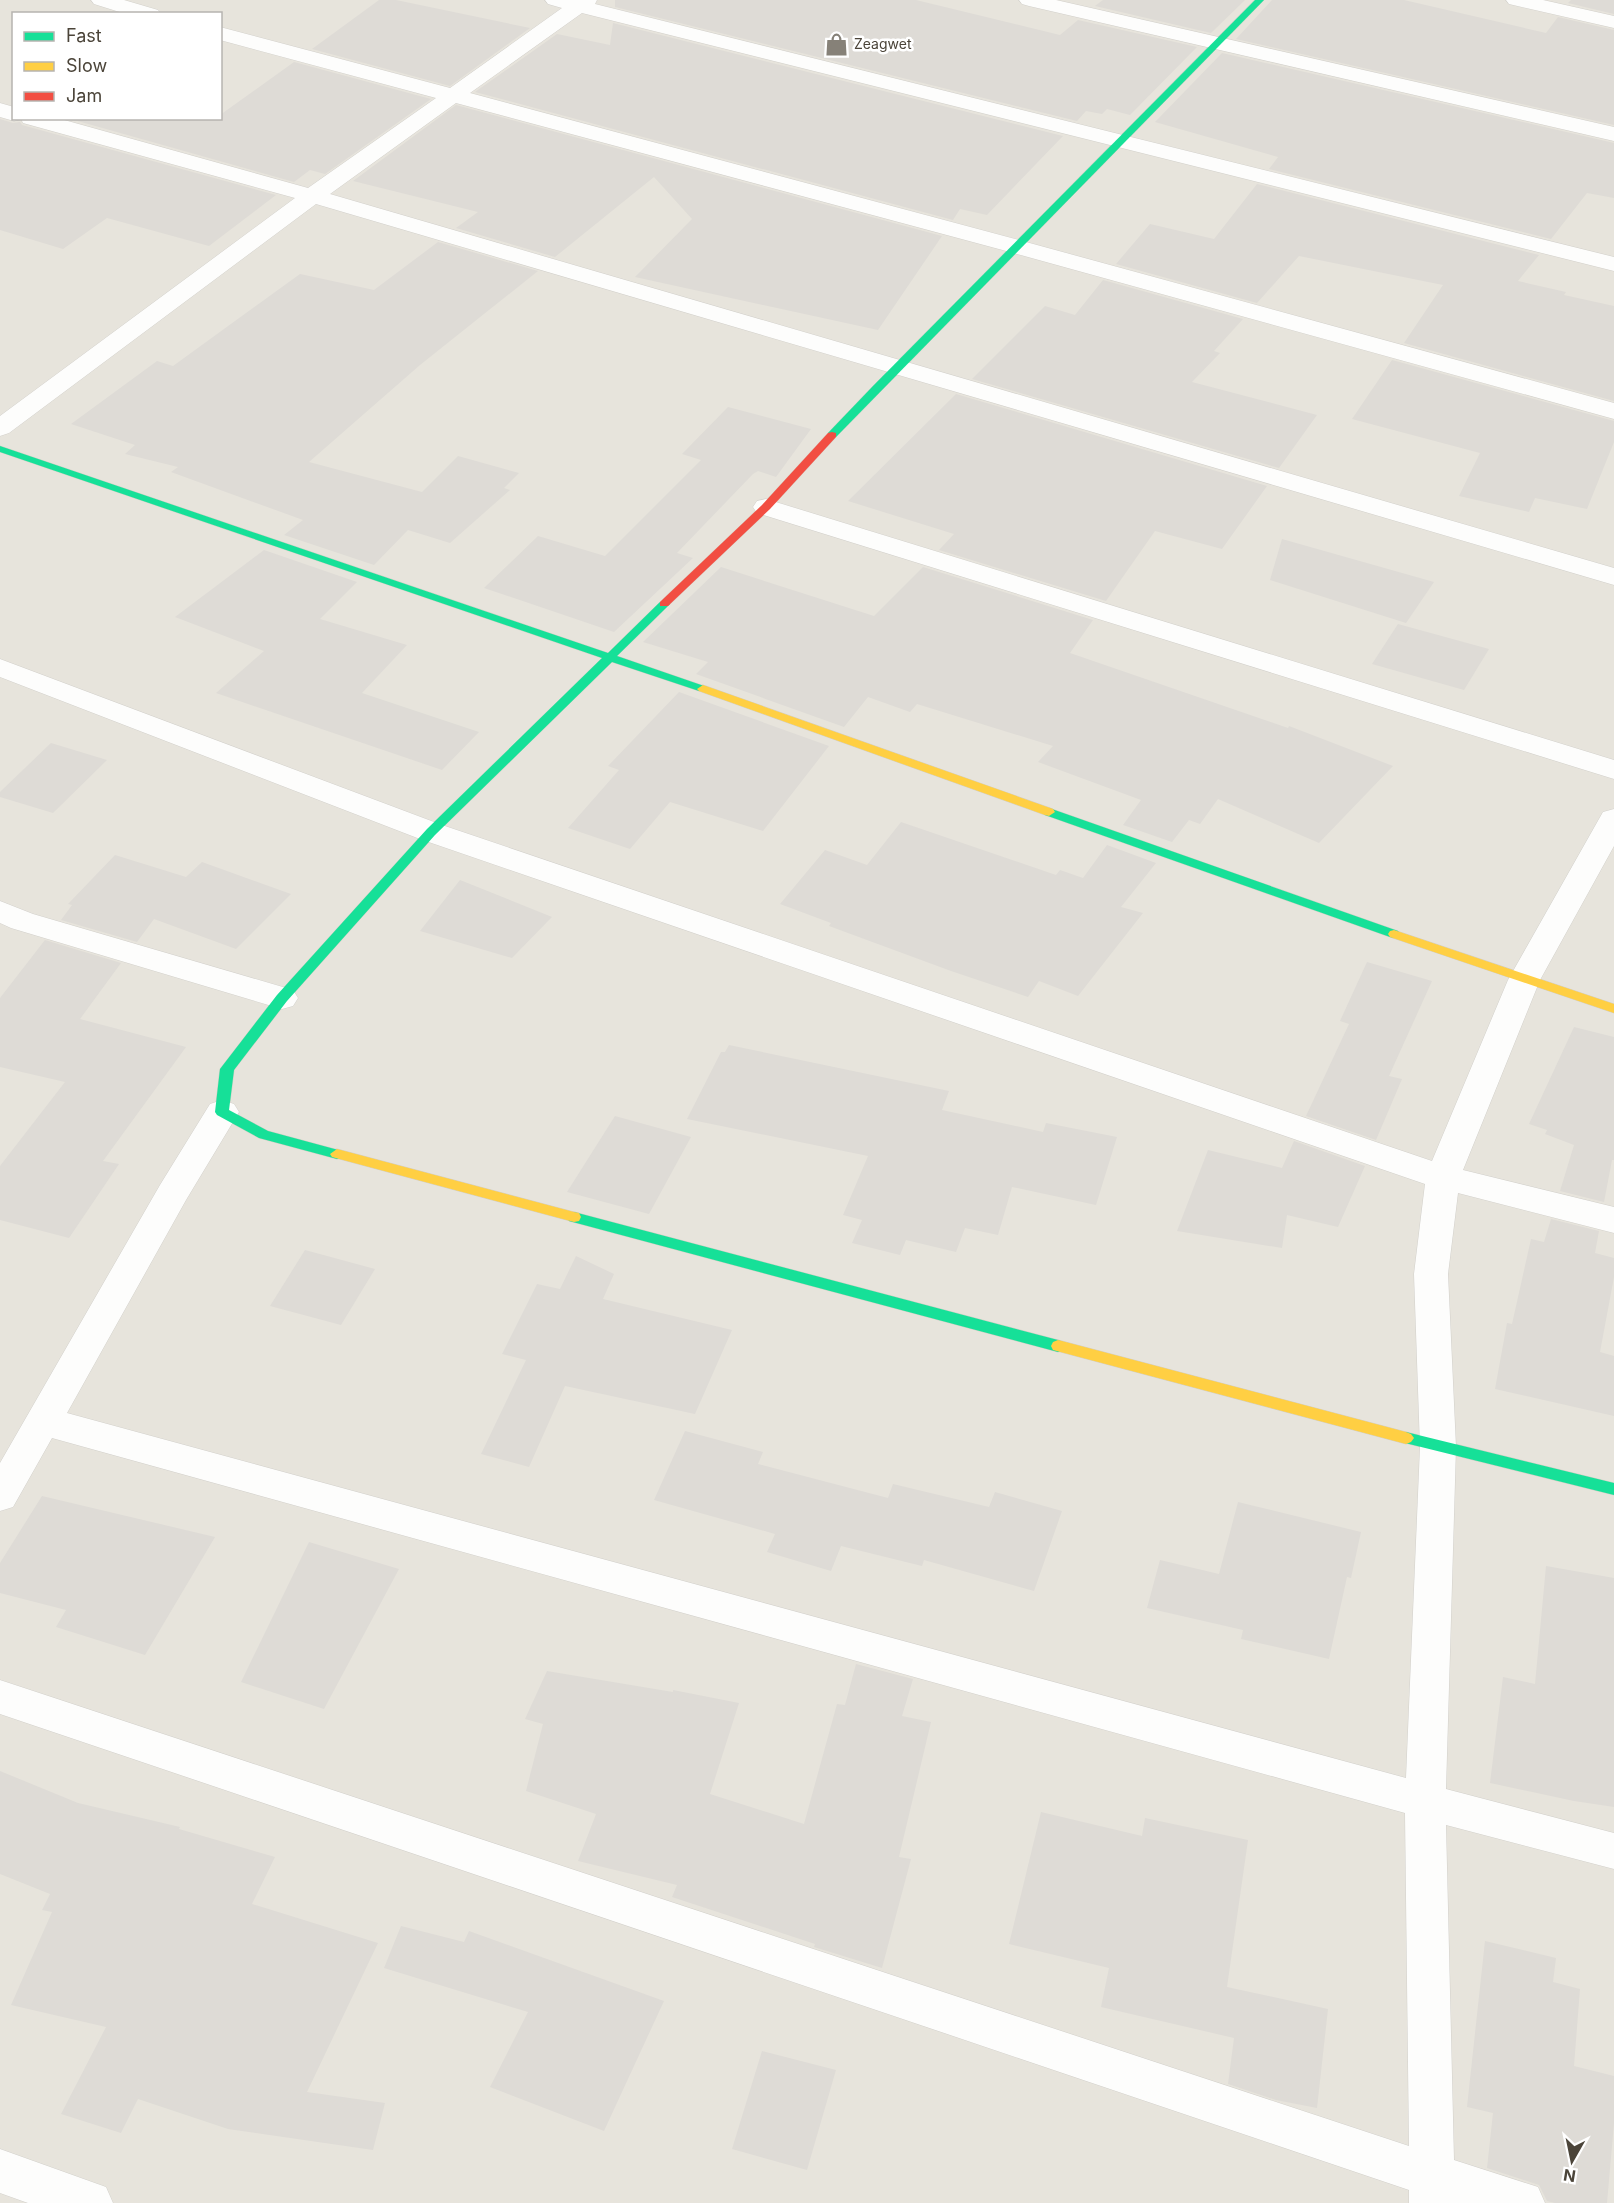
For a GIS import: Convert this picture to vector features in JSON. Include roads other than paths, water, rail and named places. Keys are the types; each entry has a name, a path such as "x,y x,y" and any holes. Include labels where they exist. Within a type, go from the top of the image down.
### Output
{"street":[{"path":"101,0 144,12"},
{"path":"555,0 583,3 1614,264"},
{"path":"1029,0 1614,134"},
{"path":"0,1496 172,1194 222,1112 227,1069 282,998 431,832 609,656 766,507 895,367 1018,247 1119,140 1260,0"},
{"path":"1516,0 1614,22"},
{"path":"0,428 312,195 583,3"},
{"path":"222,34 1018,247 1614,411"},
{"path":"39,120 312,195 1614,577"},
{"path":"0,449 609,656 1614,1010"},
{"path":"766,507 1614,770"},
{"path":"0,667 431,832 1443,1177 1614,1220"},
{"path":"1432,2190 1425,1801 1437,1447 1431,1274 1443,1177 1524,980 1614,819"},
{"path":"0,911 33,924 282,998"},
{"path":"222,1112 264,1135 1437,1447 1614,1489"},
{"path":"42,1421 1614,1851"},
{"path":"0,1697 1432,2190 1522,2203"},
{"path":"0,2171 90,2203"}],"place":[{"name":"Zeagwet","path":"836,44"}]}
